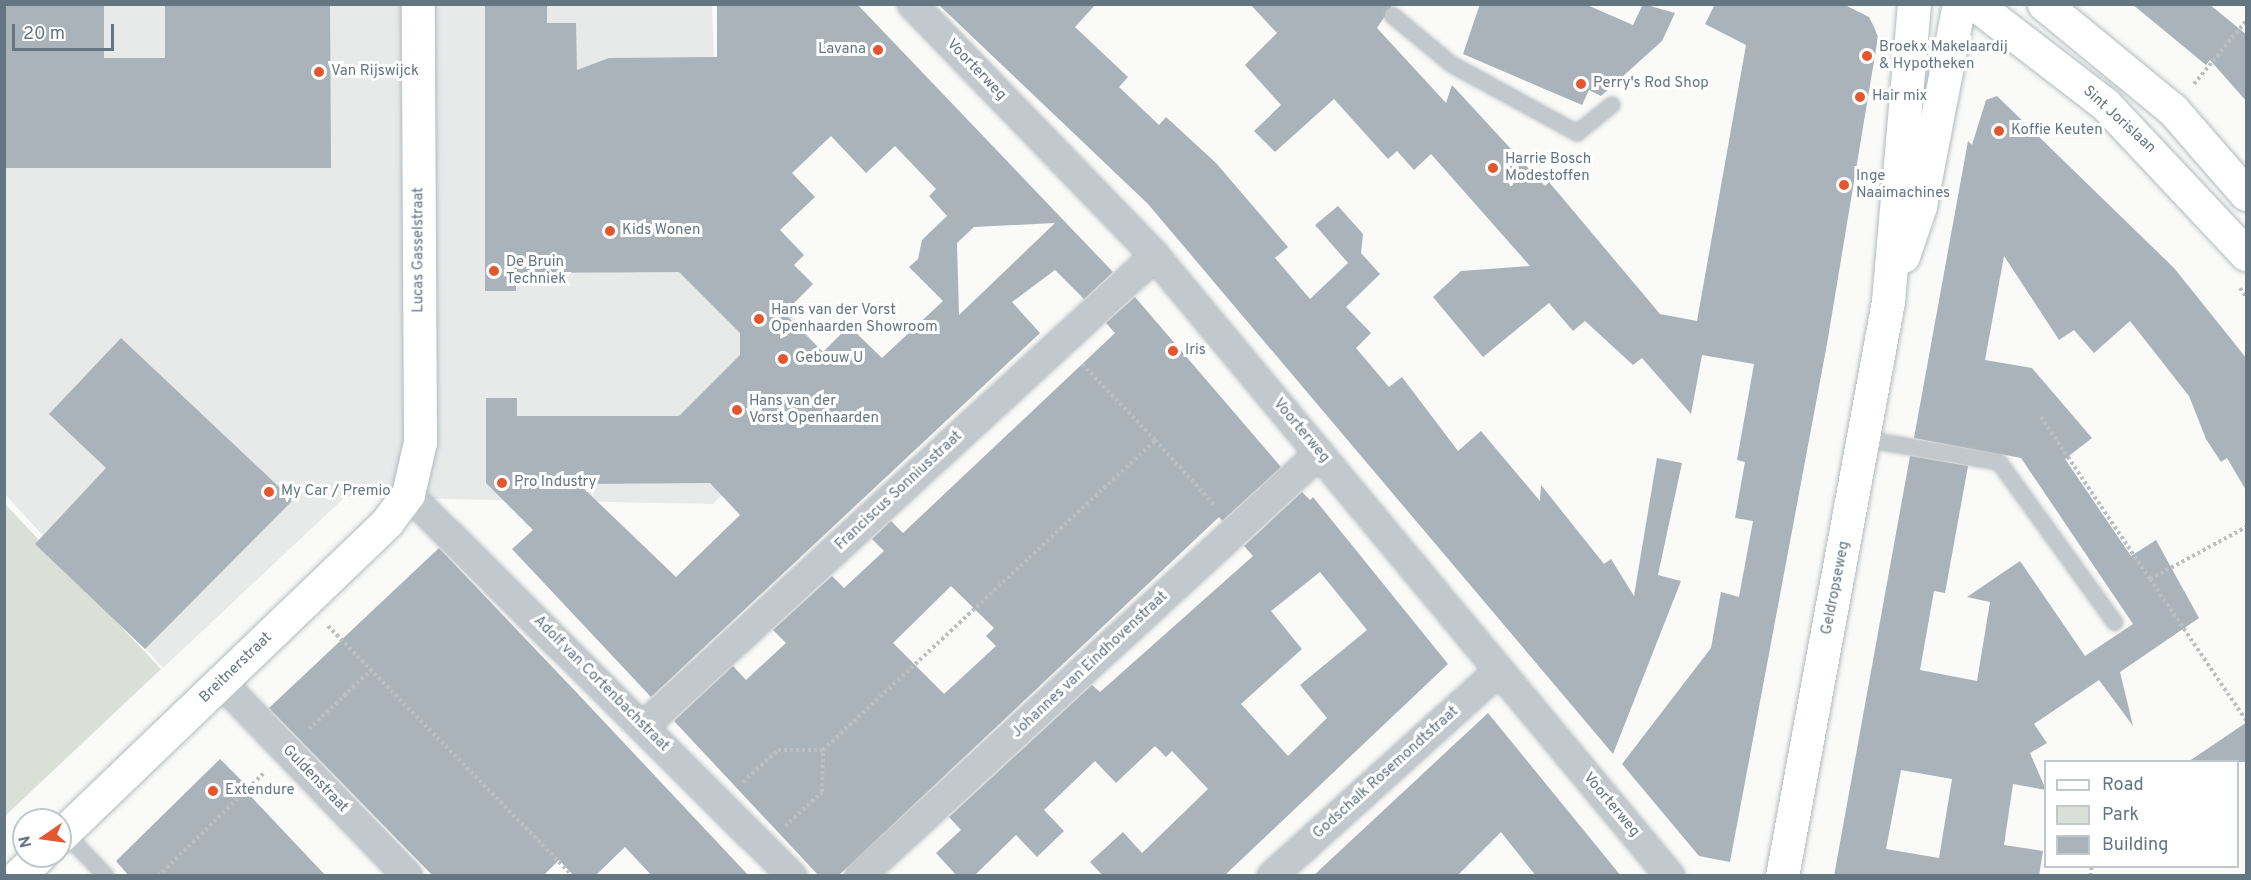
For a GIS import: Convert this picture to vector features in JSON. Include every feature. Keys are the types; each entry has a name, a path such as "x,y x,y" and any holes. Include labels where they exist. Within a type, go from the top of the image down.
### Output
{"street":[{"name":"Lucas Gasselstraat","path":"408,494 420,442 418,4"},
{"name":"Voorterweg","path":"912,4 1155,256 1670,876"},
{"name":"Geldropseweg","path":"1782,876 1888,301 1914,4"},
{"name":"Geldropseweg","path":"1888,301 1920,206 1959,4"},
{"name":"Sint Jorislaan","path":"1975,4 2105,104 2247,254"},
{"path":"2044,4 2173,110 2247,194"},
{"name":"Franciscus Sonniusstraat","path":"644,726 1155,256"},
{"name":"Johannes van Eindhovenstraat","path":"860,876 1319,454"},
{"name":"Breitnerstraat","path":"72,824 305,602 408,494"},
{"name":"Adolf van Cortenbachstraat","path":"408,494 644,726 792,876"},
{"name":"Godschalk Rosemondtstraat","path":"1272,876 1499,671"},
{"name":"Guldenstraat","path":"221,682 408,876"}],"lane":[{"path":"1392,15 1451,64 1577,133 1612,105"},
{"path":"1863,439 1999,462 2115,623"},
{"path":"72,844 106,876"}],"path":[{"path":"2173,110 2247,21"},
{"path":"1061,342 1237,530"},
{"path":"2041,417 2247,720"},
{"path":"720,803 778,750 823,750 1155,440"},
{"path":"2150,579 2247,527"},
{"path":"305,602 573,876"},
{"path":"763,846 822,792 823,750"}],"shaded area":[{"path":"5,5 712,5 720,223 840,376 713,504 345,497 163,668 5,494"}],"green space":[{"path":"5,504 161,669 5,816"}],"building":[{"path":"4,4 104,4 104,58 165,58 165,4 330,4 331,168 4,168"},
{"path":"485,4 547,4 547,23 576,23 577,70 609,58 717,57 717,4 857,4 1113,272 1084,299 1055,270 1012,302 1040,333 651,697 512,549 533,530 486,483 486,398 517,398 517,416 679,416 740,355 740,333 679,272 516,273 516,291 485,291","holes":["831,136 866,173 895,146 936,189 929,196 947,216 922,240 918,259 909,267 943,301 882,358 849,326 823,352 784,313 813,284 794,265 804,255 780,230 815,197 792,173","1055,223 959,315 957,243 974,227","710,483 740,515 676,577 579,484"]},
{"path":"938,4 1096,4 1075,27 1128,77 1119,87 1159,125 1166,117 1216,163 1288,247 1275,258 1310,299 1348,263 1315,225 1338,206 1363,234 1361,253 1380,274 1346,307 1371,333 1356,348 1389,387 1402,377 1458,451 1481,431 1540,501 1541,485 1604,564 1611,559 1634,596 1657,458 1682,463 1658,575 1681,581 1613,754 1148,204"},
{"path":"1250,4 1393,4 1377,28 1446,103 1452,85 1545,186 1549,182 1660,314 1697,321 1746,45 1705,24 1715,4 1843,4 1869,17 1878,37 1827,344 1730,862 1699,856 1622,764 1711,648 1721,592 1739,597 1753,521 1735,518 1745,462 1737,460 1754,364 1702,355 1691,414 1642,358 1633,365 1585,321 1573,331 1549,303 1483,357 1433,297 1461,271 1530,266 1431,154 1414,170 1397,151 1388,159 1334,99 1275,152 1254,131 1281,105 1245,65 1277,33"},
{"path":"1480,4 1585,4 1633,25 1643,4 1675,13 1662,41 1601,96 1589,90 1582,105 1463,54"},
{"path":"2132,4 2209,4 2247,35 2247,102 2210,60 2206,65"},
{"path":"1997,96 2174,268 2247,359 2247,492 2227,458 2221,462 2206,439 2189,396 2130,321 2094,353 2074,330 2059,340 2004,256 1985,360 2032,368 2092,438 2065,459 2131,556 2156,540 2199,618 2120,672 2133,726 2099,680 2034,724 2047,743 2030,753 2044,790 2013,784 2004,845 2043,851 2039,876 1834,876 1910,456 1968,466 1945,593 1934,591 1920,670 1977,681 1990,602 1967,597 2020,561 2085,656 2133,624 2021,458 1914,438 1968,141 1972,145 1986,100","holes":["1901,770 1952,779 1939,858 1886,849"]},
{"path":"1135,297 1281,467 1222,521 1219,517 838,876 819,876 674,721 733,666 746,680 786,643 773,630 832,576 844,588 884,551 872,539 891,521 903,533 1115,333 1106,323","holes":["951,586 994,628 986,636 996,646 944,694 893,643"]},
{"path":"121,338 293,500 145,649 35,544 106,468 49,414"},
{"path":"1302,492 1310,500 1313,497 1448,664 1224,876 1103,876 1090,862 1123,832 1142,853 1208,789 1172,751 1166,757 1155,746 1116,783 1095,761 1044,810 1064,831 1037,857 1016,835 974,876 957,876 936,853 961,830 949,817 1092,685 1100,692 1253,556 1244,546","holes":["1320,572 1367,630 1300,685 1327,718 1288,756 1241,704 1302,649 1271,611"]},
{"path":"439,548 749,876 652,876 625,847 595,876 574,876 559,860 543,876 433,876 269,708"},
{"path":"1488,713 1621,876 1536,876 1501,832 1457,876 1313,876"},
{"path":"2247,722 2247,762 2191,760"},
{"path":"220,759 246,785 243,788 326,876 129,876 116,861"}],"place":[{"name":"Lavana","path":"878,50"},
{"name":"Broekx Makelaardij & Hypotheken","path":"1867,56"},
{"name":"Van Rijswijck","path":"319,72"},
{"name":"Perry's Rod Shop","path":"1581,84"},
{"name":"Hair mix","path":"1860,97"},
{"name":"Koffie Keuten","path":"1999,131"},
{"name":"Harrie Bosch Modestoffen","path":"1493,168"},
{"name":"Inge Naaimachines","path":"1844,185"},
{"name":"Kids Wonen","path":"610,231"},
{"name":"De Bruin Techniek","path":"494,271"},
{"name":"Hans van der Vorst Openhaarden Showroom","path":"759,319"},
{"name":"Iris","path":"1173,351"},
{"name":"Gebouw U","path":"783,359"},
{"name":"Hans van der Vorst Openhaarden","path":"737,410"},
{"name":"Pro Industry","path":"502,483"},
{"name":"My Car / Premio","path":"269,492"},
{"name":"Extendure","path":"213,791"}]}
